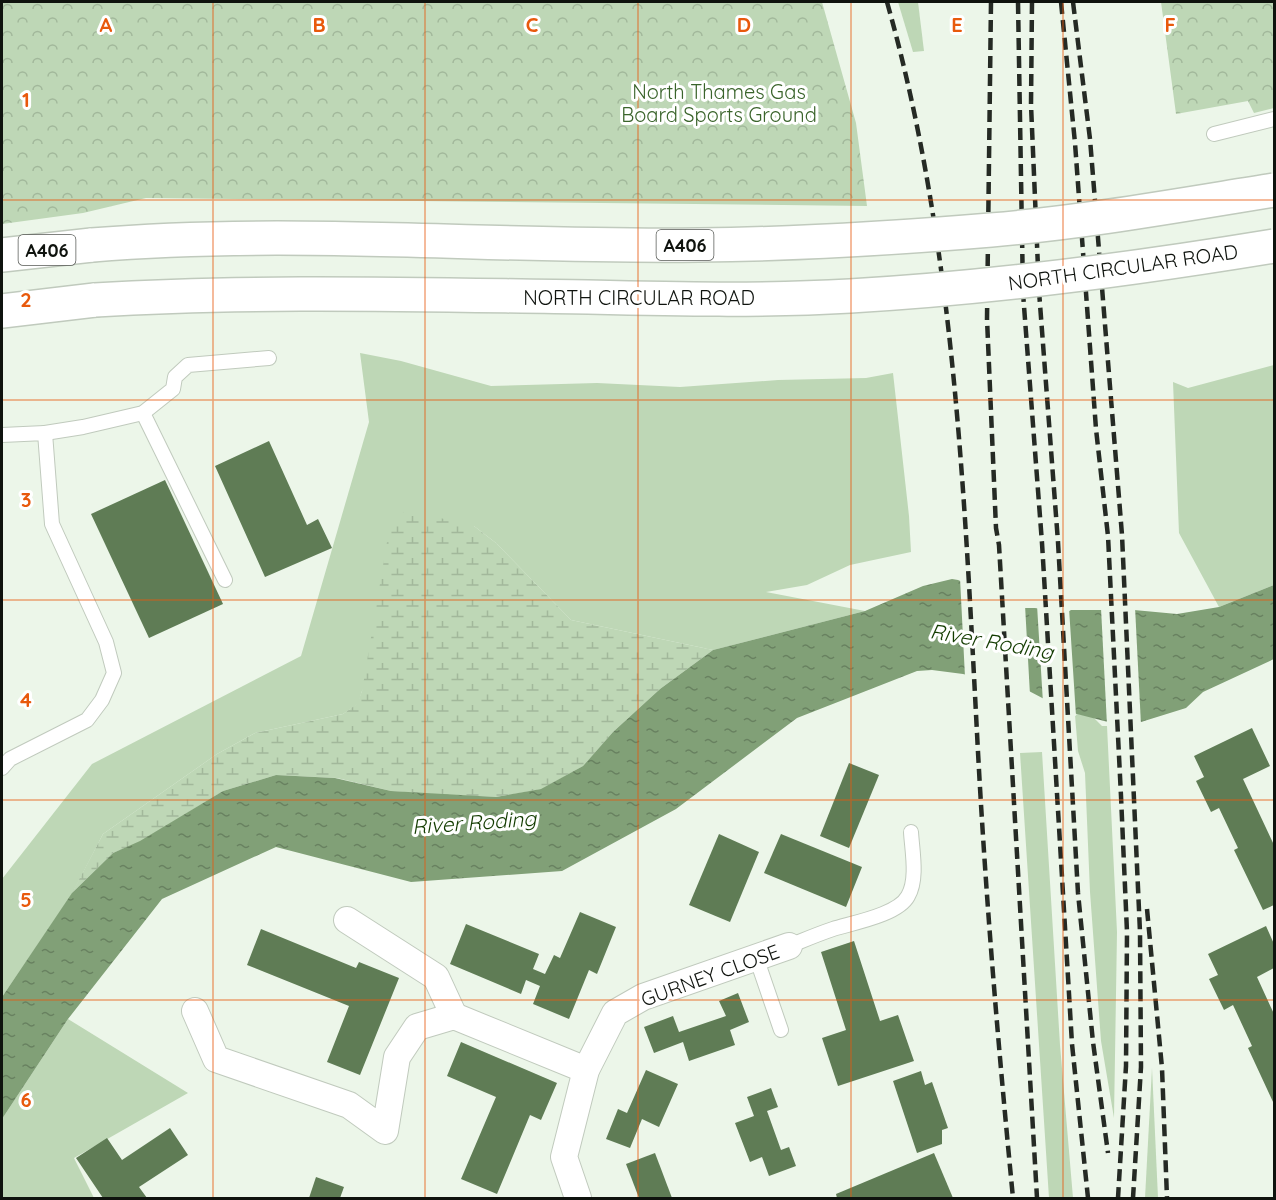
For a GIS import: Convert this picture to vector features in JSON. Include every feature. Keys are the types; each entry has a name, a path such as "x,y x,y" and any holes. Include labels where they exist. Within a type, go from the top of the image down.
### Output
{"highway":[{"name":"A406","path":"2,255 121,243 265,239 700,246 847,239 993,230 1132,213 1275,190"},
{"name":"NORTH CIRCULAR ROAD","path":"2,311 95,300 266,295 414,294 701,299 850,296 1140,268 1275,246"}],"street":[{"path":"347,920 436,977 454,1016"},
{"name":"GURNEY CLOSE","path":"578,1198 564,1157 586,1070 615,1013 643,997 789,946"},
{"path":"195,1011 216,1059 349,1105 385,1131 397,1057 417,1027 454,1016 586,1070"}],"lane":[{"path":"1214,134 1275,119"},
{"path":"2,435 45,433 143,413 172,389 175,377 188,365 269,358"},
{"path":"143,413 225,580"},
{"path":"2,768 10,759 87,720 102,700 114,673 106,642 52,524 45,433"},
{"path":"789,946 894,909 905,901 909,894 912,877 911,832"},
{"path":"756,957 781,1030"}],"green space":[{"name":"North Thames Gas Board Sports Ground","path":"2,2 822,2 856,123 867,206 146,198 83,213 2,224"},
{"path":"898,2 918,2 924,51 913,52"},
{"path":"1161,2 1274,2 1274,108 1254,113 1248,101 1176,114"},
{"path":"360,353 401,361 491,386 597,383 680,387 778,380 866,378 893,373 911,552 850,565 807,585 766,592 865,611 713,650 571,620 496,543 474,526 362,691 358,704 343,714 255,733 217,754 103,834 72,894 2,997 2,879 92,764 301,656 369,422"},
{"path":"1274,365 1274,585 1219,607 1179,533 1173,382 1188,388"},
{"path":"406,510 474,526 496,543 571,620 713,650 660,689 613,732 583,766 542,789 496,797 446,795 391,791 337,778 276,775 223,791 140,842 113,853 72,893 103,834 217,754 255,733 343,714 357,704 362,691 390,524"},
{"path":"1075,715 1093,717 1102,726 1107,726 1117,932 1114,1118 1101,1041 1090,892 1085,773 1078,751"},
{"path":"1042,752 1060,1045 1073,1198 1049,1198 1020,753"},
{"path":"68,1019 188,1093 74,1158 94,1198 2,1198 2,1119"},
{"path":"1152,1068 1158,1198 1145,1198"}],"water":[{"name":"River Roding","path":"952,579 1021,608 1066,613 1071,610 1134,610 1177,614 1219,607 1274,585 1274,659 1203,692 1186,708 1141,722 1126,724 1112,723 1069,712 1027,690 963,674 932,670 917,671 797,718 676,809 562,871 411,882 276,847 162,899 68,1019 2,1119 2,997 72,893 113,853 140,841 223,791 276,775 335,778 391,791 496,797 541,789 583,766 613,732 660,689 713,650 865,611 923,586"}],"pier":[{"path":"960,578 1025,605 1030,695 1026,692 965,677"},
{"path":"1037,605 1065,610 1069,608 1076,716 1043,703"},
{"path":"1135,607 1141,725 1107,725 1101,608"}],"building":[{"path":"269,441 307,525 318,519 332,548 265,577 215,466"},
{"path":"165,480 223,604 149,638 91,514"},
{"path":"1252,728 1270,766 1243,779 1274,845 1274,905 1263,910 1234,850 1238,848 1219,808 1211,812 1196,781 1204,777 1194,756"},
{"path":"849,763 879,775 849,848 820,836"},
{"path":"719,834 759,852 730,922 689,905"},
{"path":"781,834 862,867 846,907 764,873"},
{"path":"580,912 616,927 597,974 589,970 569,1019 533,1004 540,986 526,980 521,994 450,964 466,924 539,954 533,969 545,974 554,955 560,958"},
{"path":"1266,926 1274,944 1274,968 1257,977 1274,1014 1274,1104 1248,1048 1252,1046 1233,1005 1224,1010 1209,979 1218,975 1208,954"},
{"path":"261,929 356,968 359,962 399,978 360,1075 327,1062 349,1006 247,965"},
{"path":"854,941 880,1021 898,1015 914,1061 838,1086 822,1038 846,1030 821,952"},
{"path":"738,993 749,1022 730,1030 735,1045 689,1061 683,1042 654,1053 644,1027 673,1016 679,1032 726,1016 719,1001"},
{"path":"461,1042 557,1083 541,1120 530,1115 497,1194 461,1179 496,1097 447,1076"},
{"path":"646,1070 678,1084 659,1127 642,1119 630,1148 606,1139 618,1109 627,1113"},
{"path":"921,1071 925,1085 932,1082 948,1128 942,1130 942,1144 917,1153 893,1081"},
{"path":"771,1088 778,1107 767,1111 781,1150 789,1147 796,1166 769,1176 762,1157 750,1162 735,1123 754,1116 747,1097"},
{"path":"170,1128 188,1155 139,1187 147,1198 103,1198 76,1158 107,1138 122,1160"},
{"path":"655,1153 672,1198 639,1198 626,1164"},
{"path":"934,1153 953,1198 837,1198 836,1194"},
{"path":"316,1177 344,1187 340,1198 309,1198"}],"railway":[{"path":"887,2 910,91 928,182 952,364 967,549 988,908 1013,1198"},
{"path":"991,2 987,319 996,528 999,545 1037,1198"},
{"path":"1018,2 1023,293 1042,543 1072,1044 1088,1198"},
{"path":"1032,2 1031,105 1039,291 1058,542 1078,893 1093,1042 1108,1153"},
{"path":"1061,2 1075,143 1096,429 1108,536 1121,796 1127,932 1126,1066 1118,1198"},
{"path":"1073,2 1090,139 1122,535 1140,932 1141,1067 1133,1198"},
{"path":"1147,909 1162,1068 1167,1198"}]}
